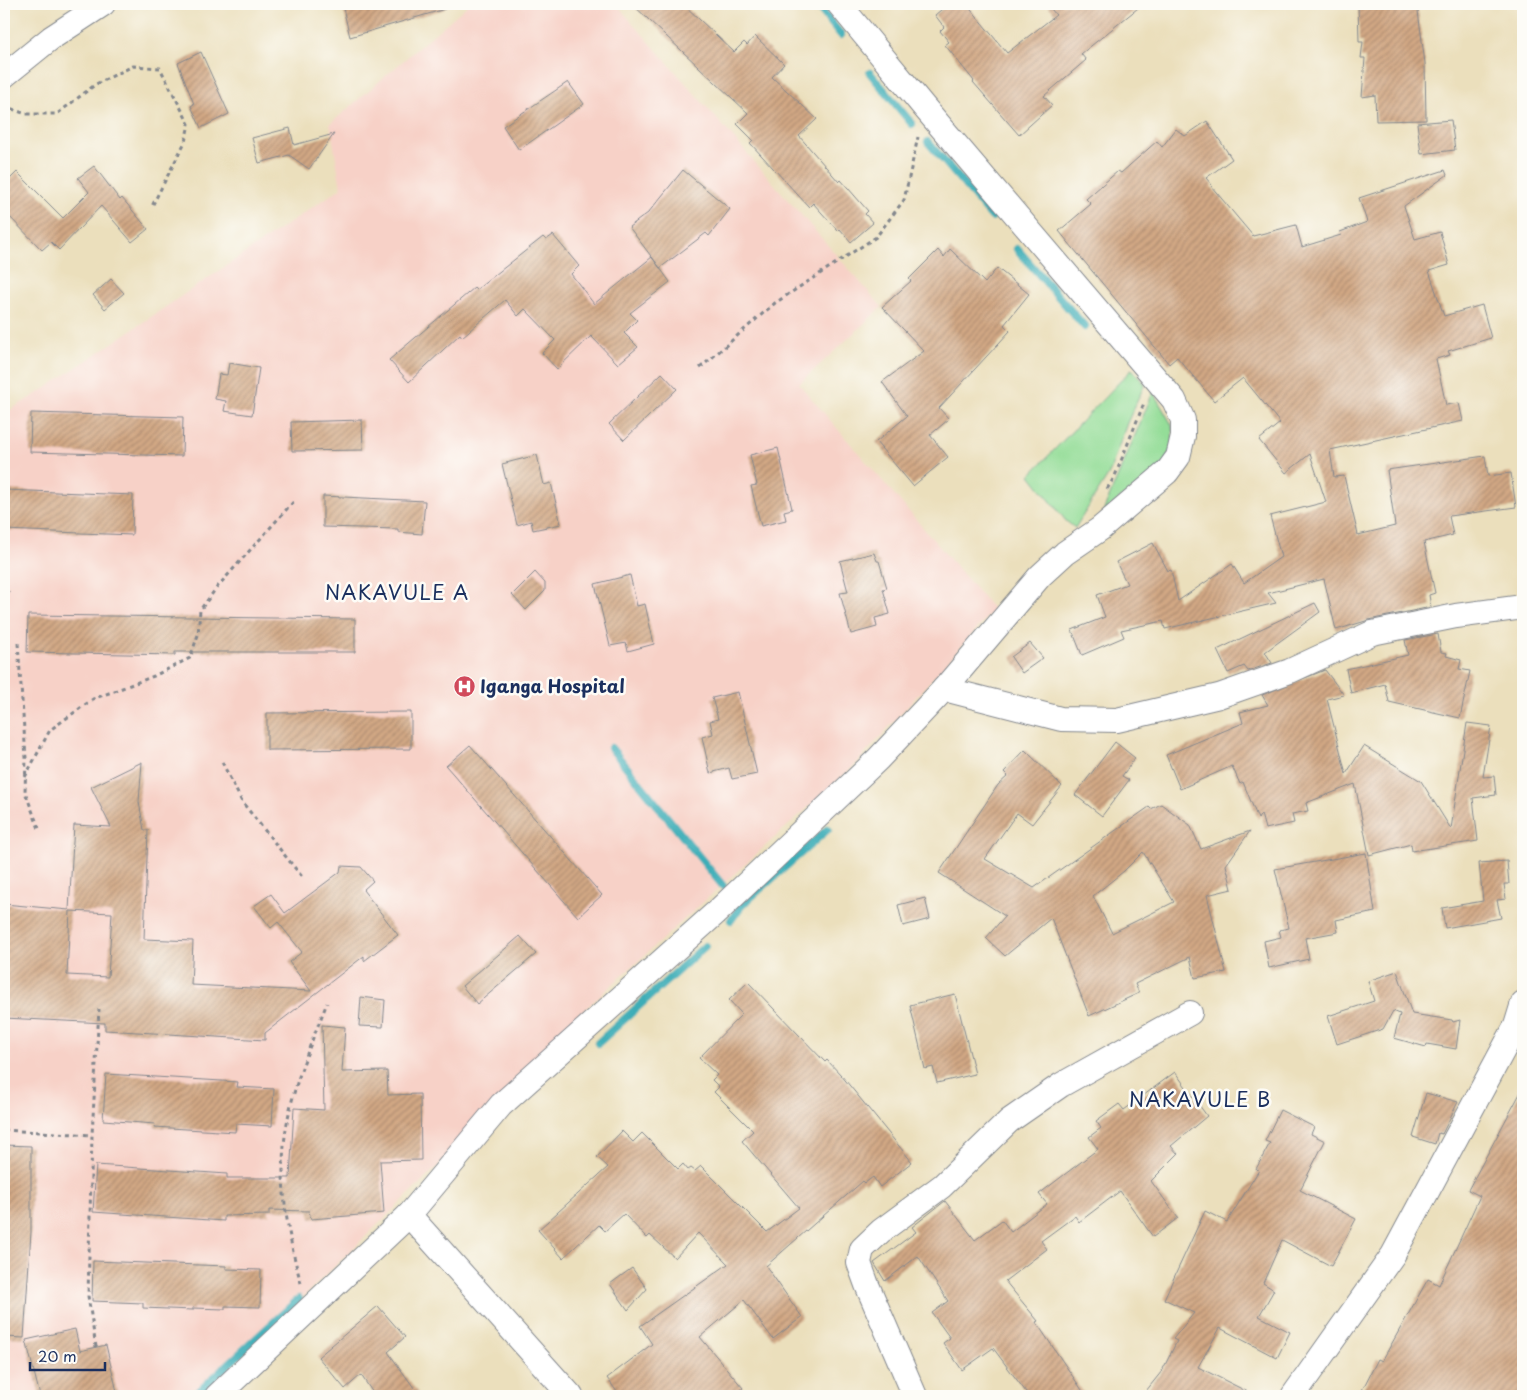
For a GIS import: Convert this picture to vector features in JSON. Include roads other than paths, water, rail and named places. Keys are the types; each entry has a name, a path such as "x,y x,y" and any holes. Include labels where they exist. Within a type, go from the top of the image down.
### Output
{"street":[{"path":"4,76 50,38 103,4"},
{"path":"217,1396 409,1215 501,1105 719,910 878,758 944,688 1040,576 1065,553 1100,529 1166,472 1178,457 1183,436 1183,420 1174,400 1149,368 924,107 840,4"},
{"path":"944,688 1061,719 1118,720 1219,696 1290,671 1372,633 1456,616 1523,607"},
{"path":"1293,1396 1393,1255 1516,1026 1523,1003"},
{"path":"914,1396 867,1286 860,1263 862,1249 881,1231 942,1186 1009,1121 1061,1085 1190,1013"},
{"path":"409,1215 571,1396"}],"waterway":[{"path":"816,4 841,35"},
{"path":"870,73 912,124"},
{"path":"928,142 992,217"},
{"path":"1017,249 1085,327"},
{"path":"611,748 723,886"},
{"path":"731,920 741,906 828,829"},
{"path":"598,1043 705,946"},
{"path":"194,1396 299,1299"}],"place":[{"name":"Iganga Hospital","path":"464,687"}],"district":[{"name":"NAKAVULE A","path":"397,593"},
{"name":"NAKAVULE B","path":"1200,1100"}]}
